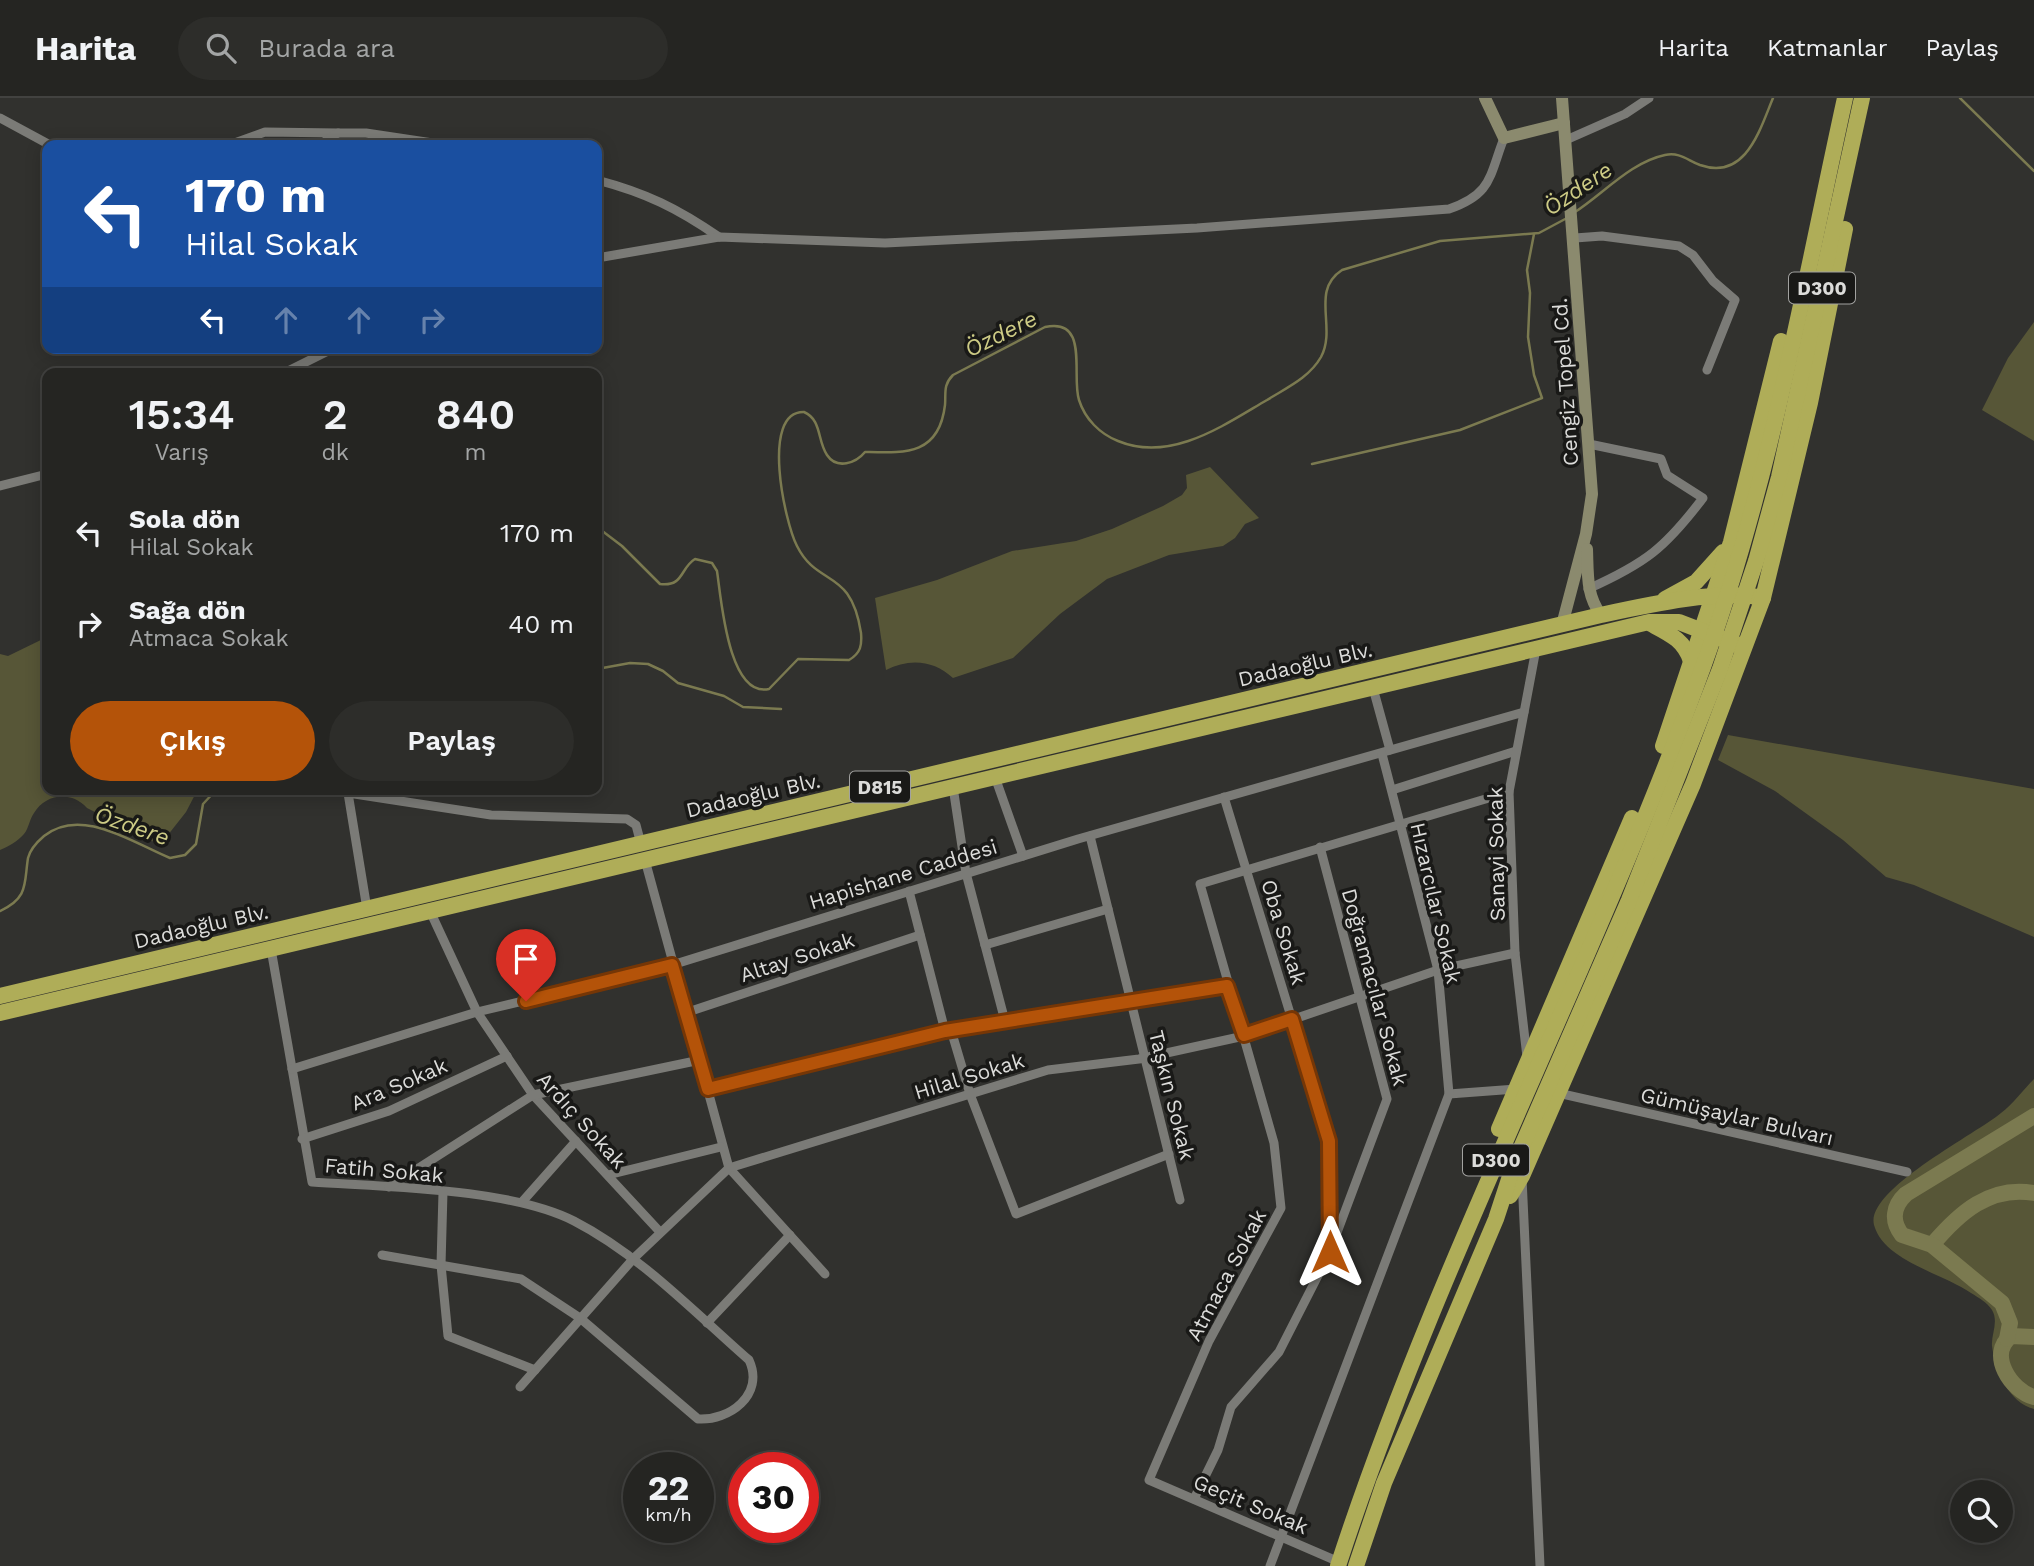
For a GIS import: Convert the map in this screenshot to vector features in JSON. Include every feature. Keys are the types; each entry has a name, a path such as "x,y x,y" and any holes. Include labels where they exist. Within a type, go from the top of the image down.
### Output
{"highway":[{"name":"D300","path":"1356,1566 1384,1483 1496,1219 1514,1164 1684,766 1752,573 1845,98"},
{"name":"D300","path":"1338,1564 1463,1232 1535,1074 1669,759 1770,475 1846,174 1862,98"},
{"path":"1463,1232 1478,1175 1659,758 1731,542 1806,231 1833,150"},
{"path":"1496,1219 1522,1176 1693,784 1763,598 1810,403 1840,255 1846,218 1846,174"},
{"path":"1660,602 1696,582 1712,567 1731,542"},
{"name":"Dadaoğlu Blv.","path":"0,996 1601,615 1660,602 1738,593 1763,598"},
{"path":"1649,622 1674,636 1686,648 1691,661"},
{"name":"Dadaoğlu Blv.","path":"0,1013 1649,622 1679,622 1702,628 1744,647"}],"main road":[{"path":"1485,98 1504,138 1564,123"},
{"path":"1562,98 1566,141"},
{"name":"Cengiz Topel Cd.","path":"1566,141 1592,494 1586,534"},
{"path":"1586,534 1588,589 1592,603 1601,615"},
{"path":"1562,625 1586,534"}],"street":[{"path":"1566,141 1625,114 1649,98"},
{"path":"0,118 42,141"},
{"path":"243,140 265,132 366,133 413,140"},
{"path":"327,140 338,133"},
{"path":"602,257 719,237 885,243 1197,228 1450,209 1473,201 1481,193 1504,138"},
{"path":"602,181 638,191 677,209 719,237"},
{"path":"1574,232 1679,246 1693,256 1713,281 1735,300 1707,370"},
{"path":"295,368 322,354"},
{"path":"1588,589 1634,569 1673,537 1703,498 1667,475 1661,459 1589,444"},
{"path":"0,486 42,475"},
{"name":"Sanayi Sokak","path":"1528,1059 1515,953 1509,792 1536,649"},
{"name":"Hızarcılar Sokak","path":"1270,1566 1449,1094 1438,970 1392,790 1373,688"},
{"name":"Hapishane Caddesi","path":"292,1069 477,1012 672,965 1090,835 1524,712"},
{"path":"1392,790 1516,751"},
{"path":"995,777 1023,856"},
{"path":"953,787 966,873 1004,1021"},
{"path":"1246,869 1401,826 1509,792"},
{"path":"348,795 366,909"},
{"path":"361,795 491,815 628,819 636,825 641,844"},
{"name":"Oba Sokak","path":"1194,1499 1218,1450 1231,1407 1279,1352 1330,1252 1329,1141 1224,797"},
{"name":"Taşkın Sokak","path":"1090,835 1180,1200"},
{"name":"Doğramacılar Sokak","path":"1320,847 1387,1099 1330,1252"},
{"path":"645,860 708,1089 721,1147 729,1168 825,1273"},
{"name":"Atmaca Sokak","path":"1149,1480 1209,1341 1282,1208 1274,1143 1200,884 1246,869"},
{"path":"909,891 948,1031 1016,1214 1169,1154"},
{"path":"985,945 1108,909"},
{"name":"Ardıç Sokak","path":"430,911 477,1012 533,1095 660,1232"},
{"name":"Altay Sokak","path":"685,1013 920,935"},
{"name":"Fatih Sokak","path":"271,949 302,1139 312,1182 443,1192 522,1202 573,1221 634,1258 749,1360 753,1376 744,1399 726,1416 698,1419 580,1318"},
{"name":"Hilal Sokak","path":"520,1387 634,1258 729,1168 1048,1070 1145,1057 1244,1035 1438,970 1515,953"},
{"path":"708,1089 948,1031 1227,986"},
{"name":"Ara Sokak","path":"302,1139 389,1111 507,1056"},
{"path":"388,1187 533,1095 700,1059"},
{"path":"1449,1094 1516,1089"},
{"name":"Gümüşaylar Bulvarı","path":"1558,1093 1907,1172"},
{"path":"522,1202 576,1141"},
{"path":"608,1175 721,1147"},
{"path":"1522,1176 1539,1566"},
{"path":"443,1192 441,1265 447,1336 535,1370"},
{"path":"707,1323 790,1235"},
{"path":"382,1255 521,1279 580,1318"},
{"name":"Geçit Sokak","path":"1149,1480 1283,1536 1338,1564"}],"shaded area":[{"path":"2034,322 2034,441 1982,410 2008,358"},
{"path":"1210,467 1259,518 1245,524 1235,538 1223,546 1169,555 1107,579 1060,614 1013,658 953,678 930,664 903,664 886,670 875,598 937,580 1012,551 1076,541 1112,529 1182,495 1187,488 1186,475"},
{"path":"42,639 42,795 195,795 186,812 160,845 74,799 59,797 39,806 24,834 13,844 0,850 0,654 8,656"},
{"path":"1728,735 2034,789 2034,937 1914,885 1886,877 1843,840 1775,791 1718,760"},
{"path":"2034,1079 2034,1409 2017,1400 2000,1375 1992,1346 1995,1319 1990,1307 1959,1286 1901,1257 1889,1248 1874,1225 1876,1211 1904,1180 2001,1113"}],"waterway":[{"name":"Özdere","path":"1575,212 1629,171 1665,155 1683,157 1700,165 1716,168 1729,166 1749,149 1773,98"},
{"name":"Özdere","path":"1960,98 2034,171"},
{"name":"Özdere","path":"602,531 622,546 660,584 678,580 695,559 712,563 717,571 724,622 736,662 744,678 755,688 769,689 798,659 849,660 858,652 861,641 856,612 850,597 805,559 792,534 782,493 779,448 783,429 791,417 804,412 810,416 817,425 827,455 841,464 852,462 865,452 893,452 917,448 927,443 941,422 946,386 953,375 1045,327 1059,326 1068,331 1073,339 1079,400 1094,425 1111,438 1138,447 1177,444 1215,430 1289,387 1310,371 1321,357 1325,346 1327,288 1342,270 1440,241 1539,233 1567,218"},
{"path":"1312,464 1460,430 1542,398 1534,375 1528,337 1530,293 1527,270 1534,234"},
{"path":"602,668 630,663 648,664 663,671 678,683 724,696 743,707 781,709"},
{"name":"Özdere","path":"0,911 21,895 28,858 36,843 44,836 59,828 90,826 107,830 170,858 185,855 196,844 203,804 211,795"},
{"path":"2007,1339 2010,1323 2002,1303 1932,1245 1902,1235 1898,1230 1895,1214 1898,1204 1906,1194 2034,1116"},
{"path":"1932,1245 1953,1222 1977,1204 2003,1193 2034,1193"},
{"path":"2034,1337 2011,1336 2001,1352 2002,1362 2010,1380 2034,1397"}],"route":[{"path":"526,1001 672,965 708,1089 945,1031 1227,986 1244,1035 1292,1019 1329,1141 1330,1252"}]}
